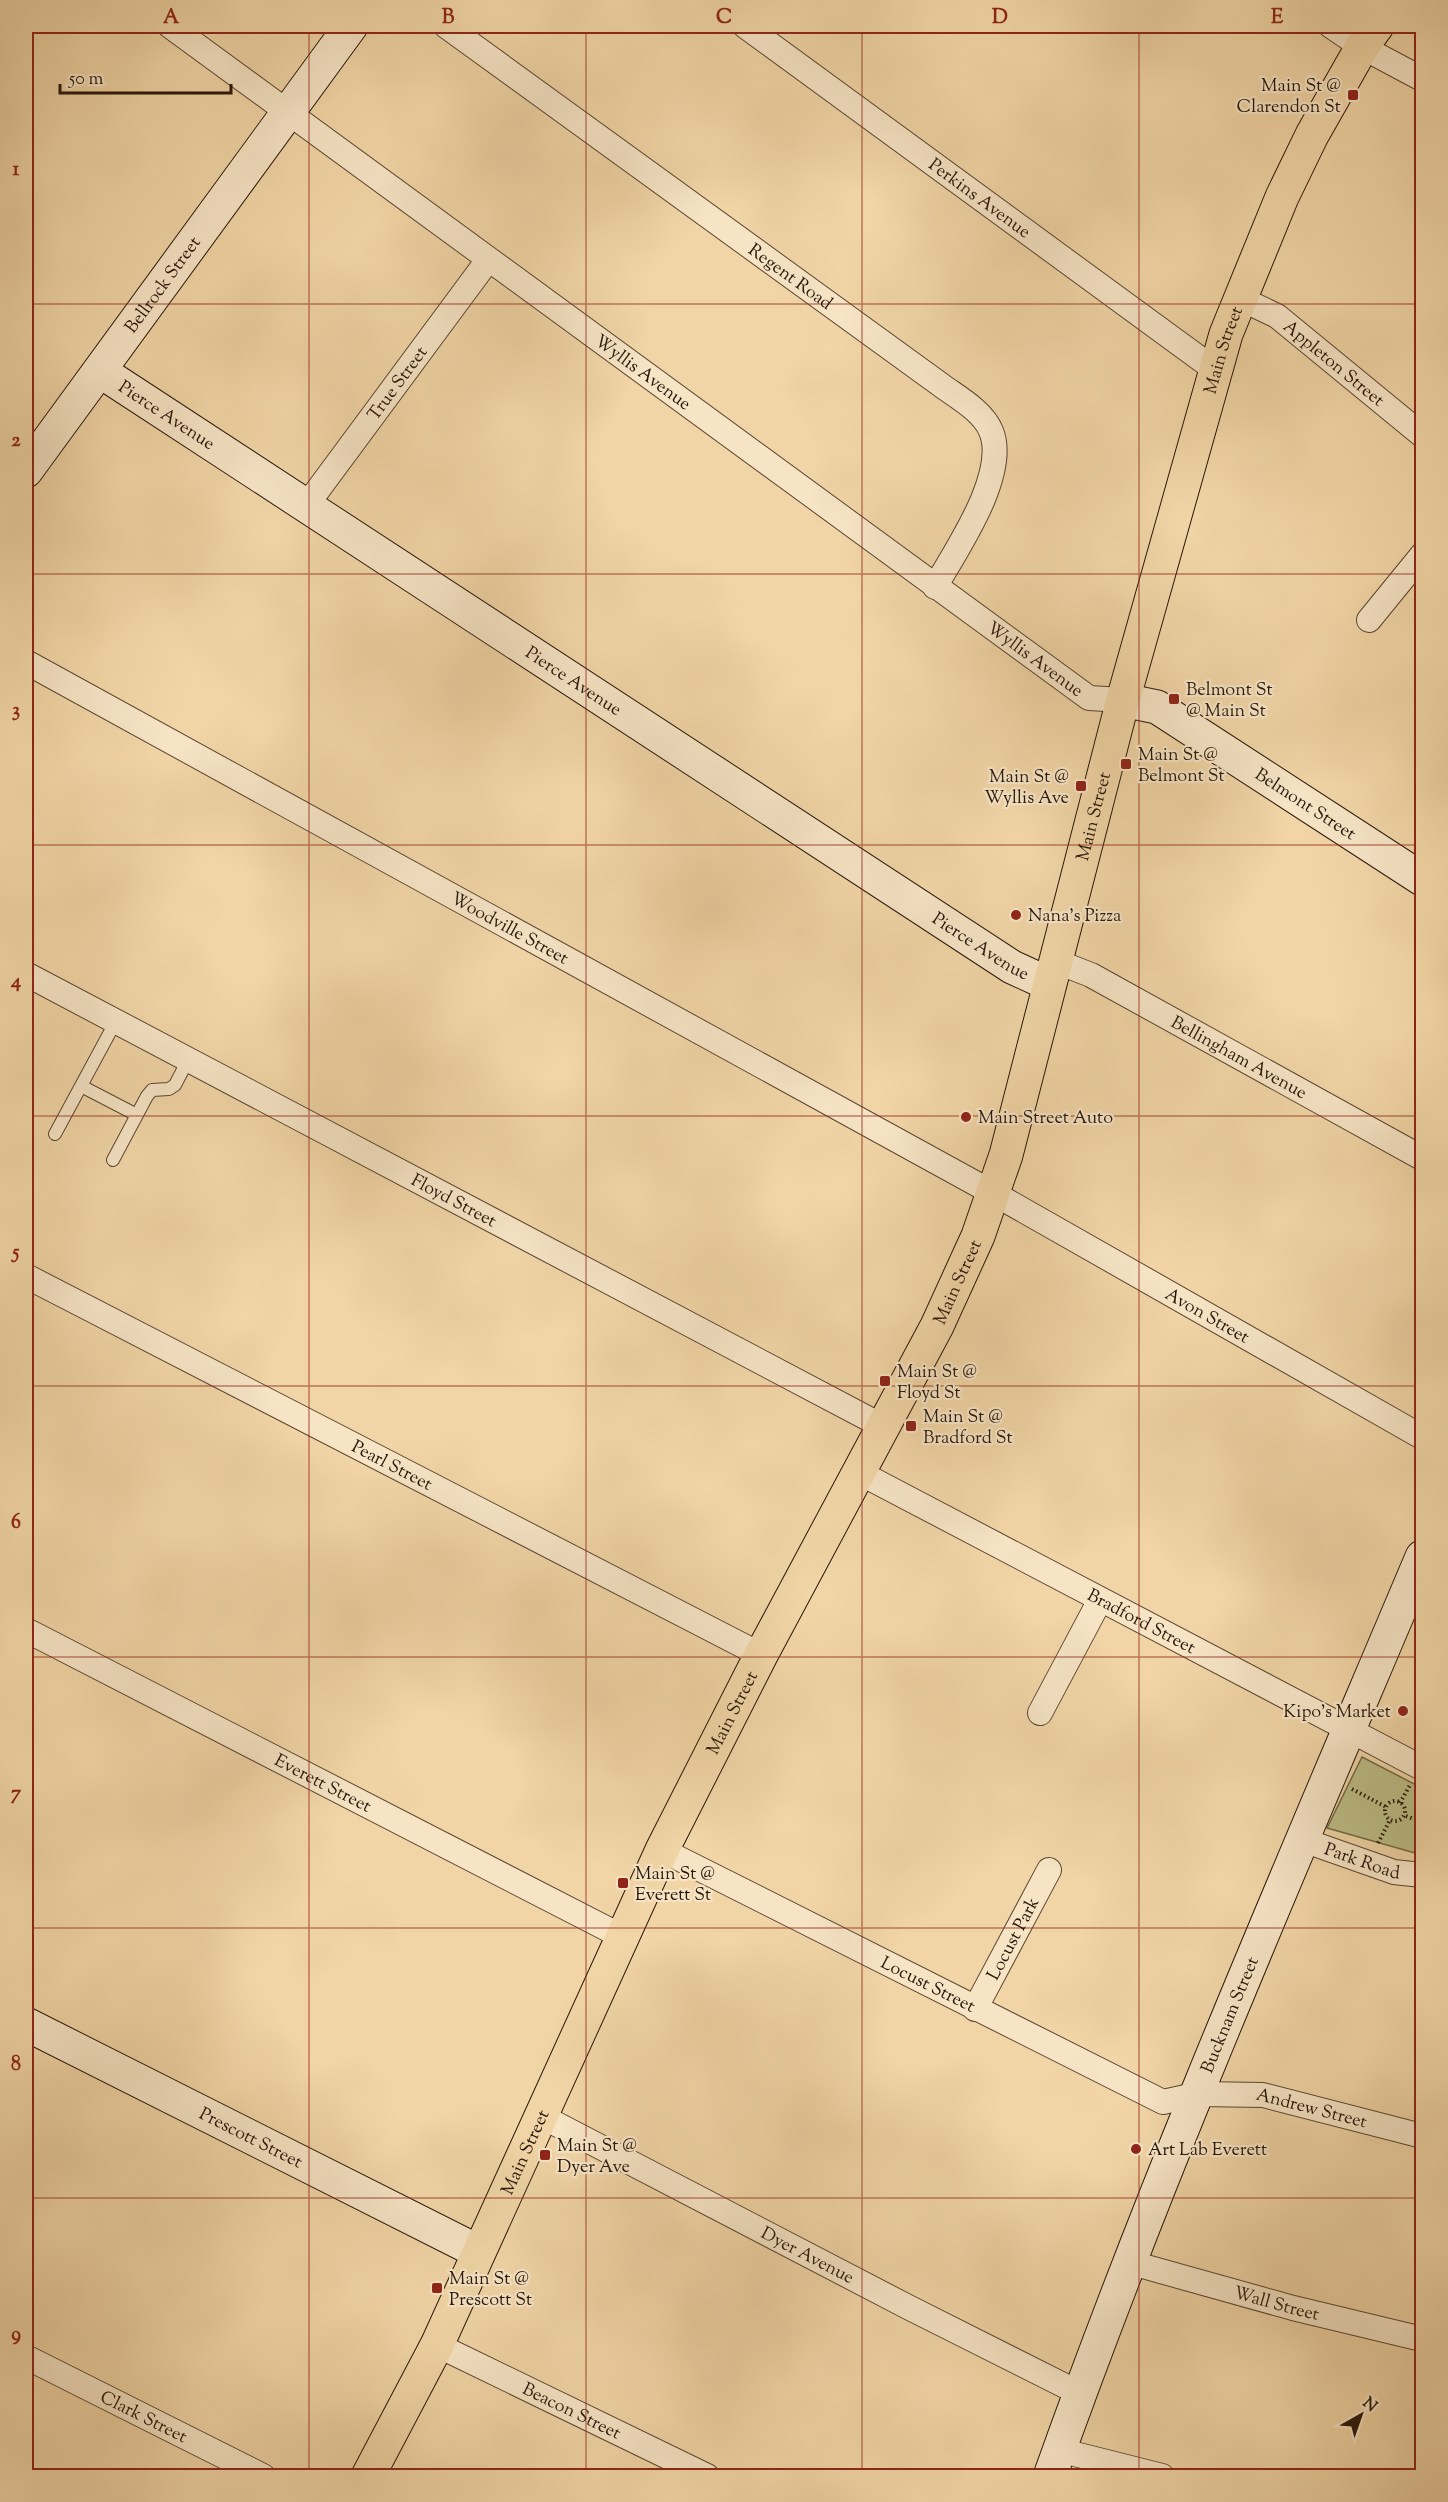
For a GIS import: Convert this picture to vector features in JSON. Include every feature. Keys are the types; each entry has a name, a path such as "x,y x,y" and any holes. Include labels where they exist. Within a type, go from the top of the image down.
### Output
{"main road":[{"name":"Main Street","path":"369,2476 437,2345 477,2251 662,1850 761,1654 860,1473 960,1277 993,1193 1123,700 1214,369 1239,298 1282,197 1317,127 1370,36"}],"street":[{"name":"Wyllis Avenue","path":"170,26 293,105 488,260 1089,698 1123,700"},
{"name":"Bellrock Street","path":"26,471 351,26"},
{"name":"Regent Road","path":"446,26 941,385 983,419 991,429 995,442 994,465 990,480 965,534 935,587"},
{"name":"Perkins Avenue","path":"745,26 1214,369"},
{"path":"1331,26 1370,36 1422,79"},
{"name":"True Street","path":"306,506 488,260"},
{"name":"Appleton Street","path":"1239,298 1277,316 1422,435"},
{"name":"Pierce Avenue","path":"100,371 1012,967 1052,972"},
{"path":"1369,620 1422,555"},
{"name":"Woodville Street","path":"26,662 993,1193"},
{"name":"Belmont Street","path":"1123,700 1157,707 1422,879"},
{"name":"Bellingham Avenue","path":"1052,972 1088,973 1422,1158"},
{"name":"Floyd Street","path":"26,974 884,1427"},
{"name":"Avon Street","path":"993,1193 1422,1437"},
{"name":"Pearl Street","path":"26,1276 761,1654"},
{"name":"Bradford Street","path":"860,1473 1422,1768"},
{"name":"Bucknam Street","path":"1054,2463 1079,2393 1198,2094 1422,1557"},
{"path":"1040,1713 1100,1600"},
{"name":"Everett Street","path":"26,1630 621,1936"},
{"name":"Park Road","path":"1303,1840 1394,1872 1422,1875"},
{"name":"Locust Street","path":"662,1850 1163,2102 1198,2094"},
{"name":"Locust Park","path":"975,2009 1050,1870"},
{"name":"Prescott Street","path":"26,2024 477,2251"},
{"name":"Andrew Street","path":"1198,2094 1263,2095 1422,2136"},
{"name":"Dyer Avenue","path":"539,2115 908,2307 1079,2393"},
{"name":"Wall Street","path":"1132,2263 1293,2308 1422,2339"},
{"name":"Beacon Street","path":"437,2345 707,2476"},
{"name":"Clark Street","path":"26,2358 263,2476"},
{"path":"1054,2463 1162,2476"}],"lane":[{"path":"55,1134 116,1021"},
{"path":"112,1160 152,1090 169,1089 175,1085 189,1060"},
{"path":"81,1086 136,1115"}],"path":[{"path":"1329,1778 1386,1807"},
{"path":"1406,1816 1398,1821 1390,1820 1386,1814 1386,1807 1392,1801 1400,1803 1406,1816 1422,1822"}],"green space":[{"path":"1362,1757 1422,1788 1422,1855 1327,1828"}],"place":[{"name":"Main St @ Clarendon St","path":"1353,95"},
{"name":"Belmont St @ Main St","path":"1174,699"},
{"name":"Main St @ Belmont St","path":"1126,764"},
{"name":"Main St @ Wyllis Ave","path":"1081,786"},
{"name":"Nana's Pizza","path":"1016,915"},
{"name":"Main Street Auto","path":"966,1117"},
{"name":"Main St @ Floyd St","path":"885,1381"},
{"name":"Main St @ Bradford St","path":"911,1426"},
{"name":"Kipo's Market","path":"1403,1711"},
{"name":"Main St @ Everett St","path":"623,1883"},
{"name":"Art Lab Everett","path":"1136,2149"},
{"name":"Main St @ Dyer Ave","path":"545,2155"},
{"name":"Main St @ Prescott St","path":"437,2288"}]}
